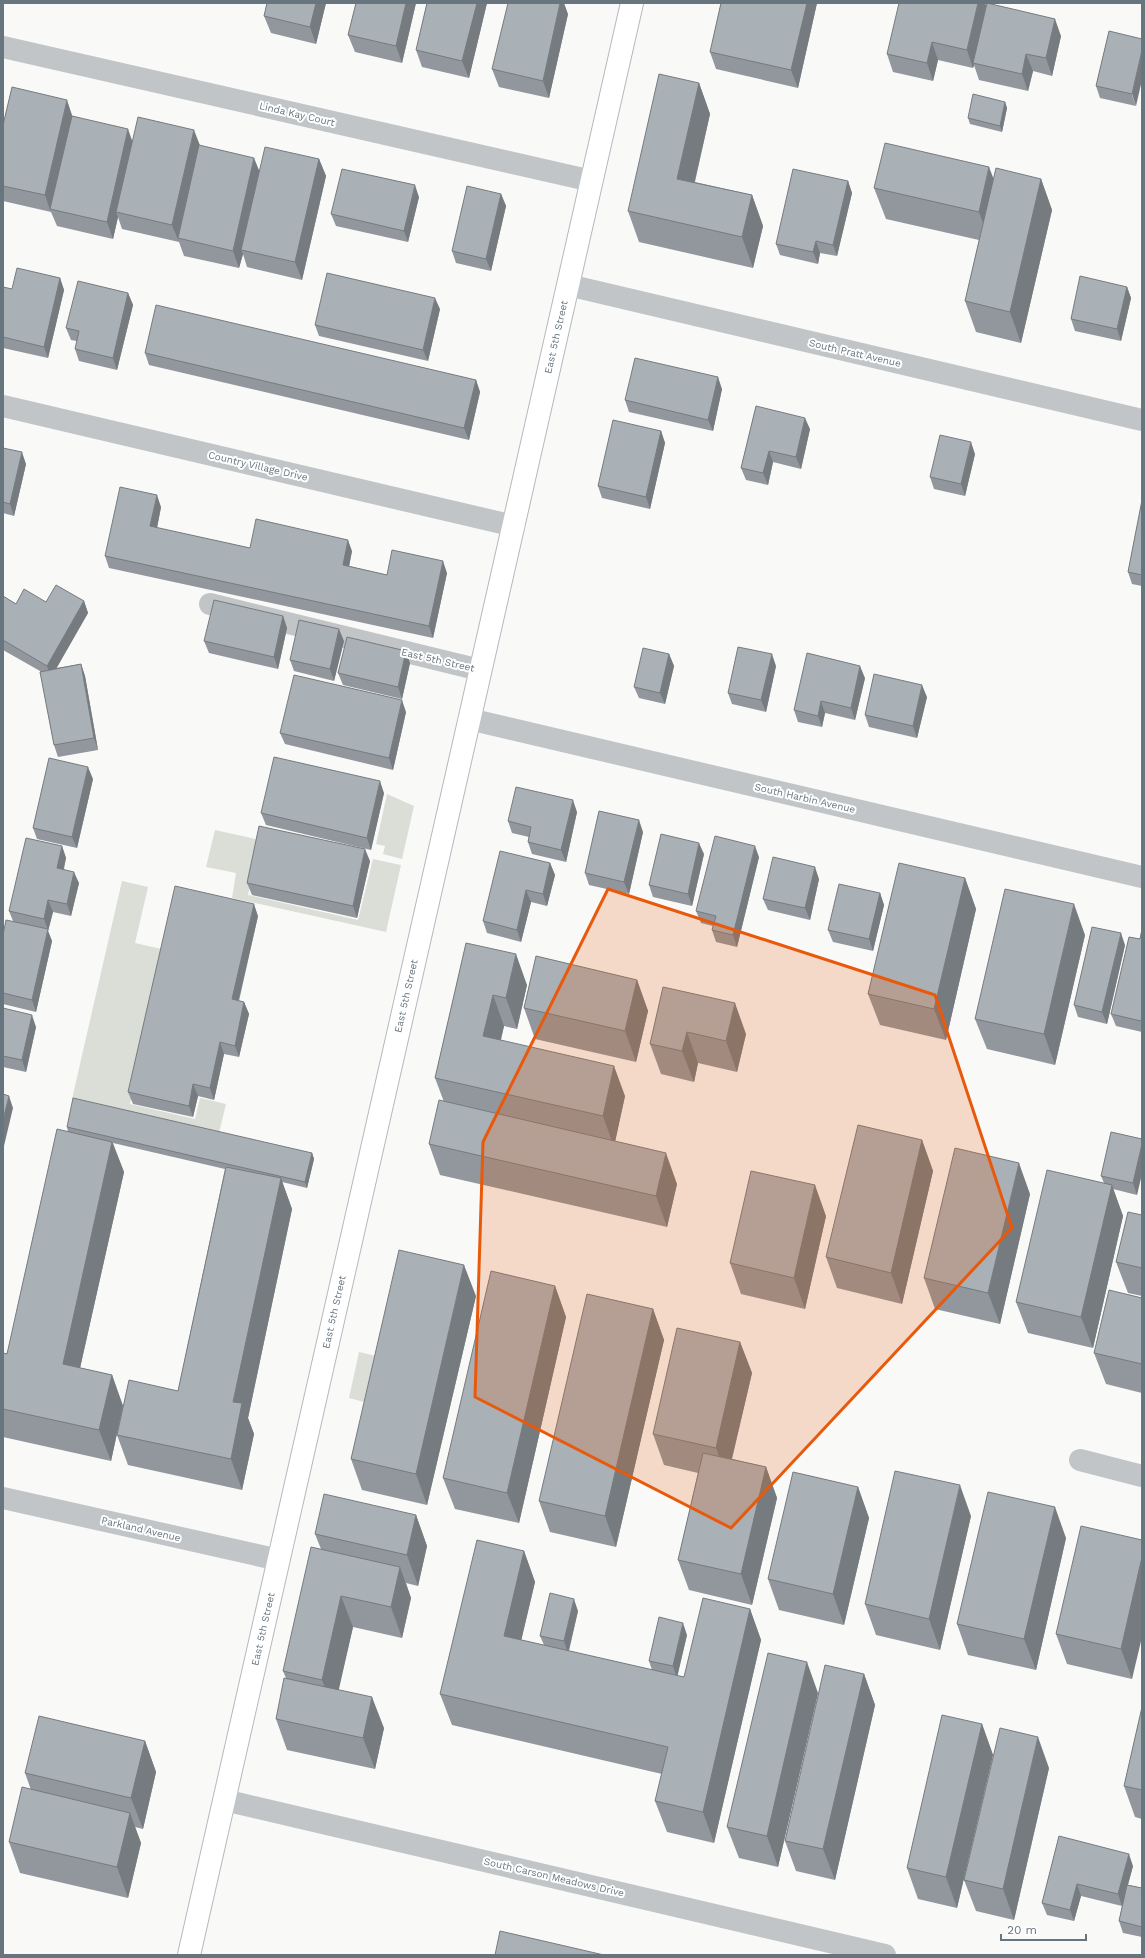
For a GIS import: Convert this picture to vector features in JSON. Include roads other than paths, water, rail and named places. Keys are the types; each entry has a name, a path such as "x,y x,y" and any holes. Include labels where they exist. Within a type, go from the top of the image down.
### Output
{"main road":[{"name":"East 5th Street","path":"189,1955 632,3"}],"street":[{"name":"Linda Kay Court","path":"3,48 592,181"},
{"name":"South Pratt Avenue","path":"568,285 1142,420"},
{"name":"Country Village Drive","path":"3,406 514,526"},
{"name":"East 5th Street","path":"210,604 480,670"},
{"name":"South Harbin Avenue","path":"469,719 1142,877"},
{"path":"1080,1460 1142,1476"},
{"name":"Parkland Avenue","path":"3,1498 279,1560"},
{"name":"South Carson Meadows Drive","path":"224,1800 885,1955"}]}
